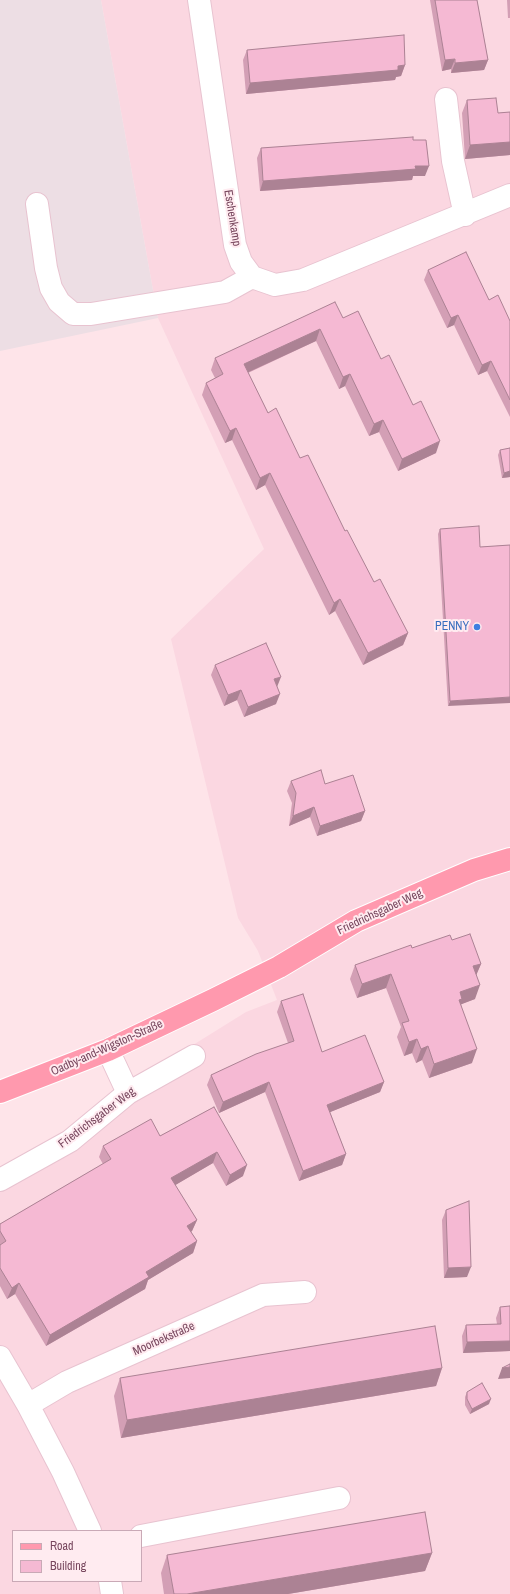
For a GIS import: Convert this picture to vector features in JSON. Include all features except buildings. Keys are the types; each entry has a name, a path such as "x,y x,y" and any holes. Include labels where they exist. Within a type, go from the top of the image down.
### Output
{"main road":[{"name":"Friedrichsgaber Weg","path":"213,1000 279,967 356,921 474,870 510,859"},
{"name":"Oadby-and-Wigston-Straße","path":"0,1092 108,1050 213,1000"}],"street":[{"name":"Eschenkamp","path":"199,0 236,245 241,262 252,277"},
{"path":"446,99 453,161 465,215"},
{"path":"37,204 46,268 51,288 59,302 73,314 91,314 225,292 252,277 275,285 303,280 465,215 510,195"},
{"path":"108,1050 128,1093"},
{"name":"Friedrichsgaber Weg","path":"0,1180 70,1141 128,1093 194,1056"},
{"name":"Moorbekstraße","path":"28,1405 68,1382 263,1295 305,1292"},
{"path":"0,1357 28,1405 63,1472 90,1530"},
{"path":"142,1536 340,1498"},
{"path":"110,1582 112,1594"}],"shaded area":[{"path":"0,0 101,0 158,318 0,351"},
{"path":"101,0 510,0 510,1594 0,1594 0,1173 128,1093 193,1045 246,1012 277,1000 258,951 238,918 171,639 264,549 158,318"}],"place":[{"name":"PENNY","path":"477,627"}]}
